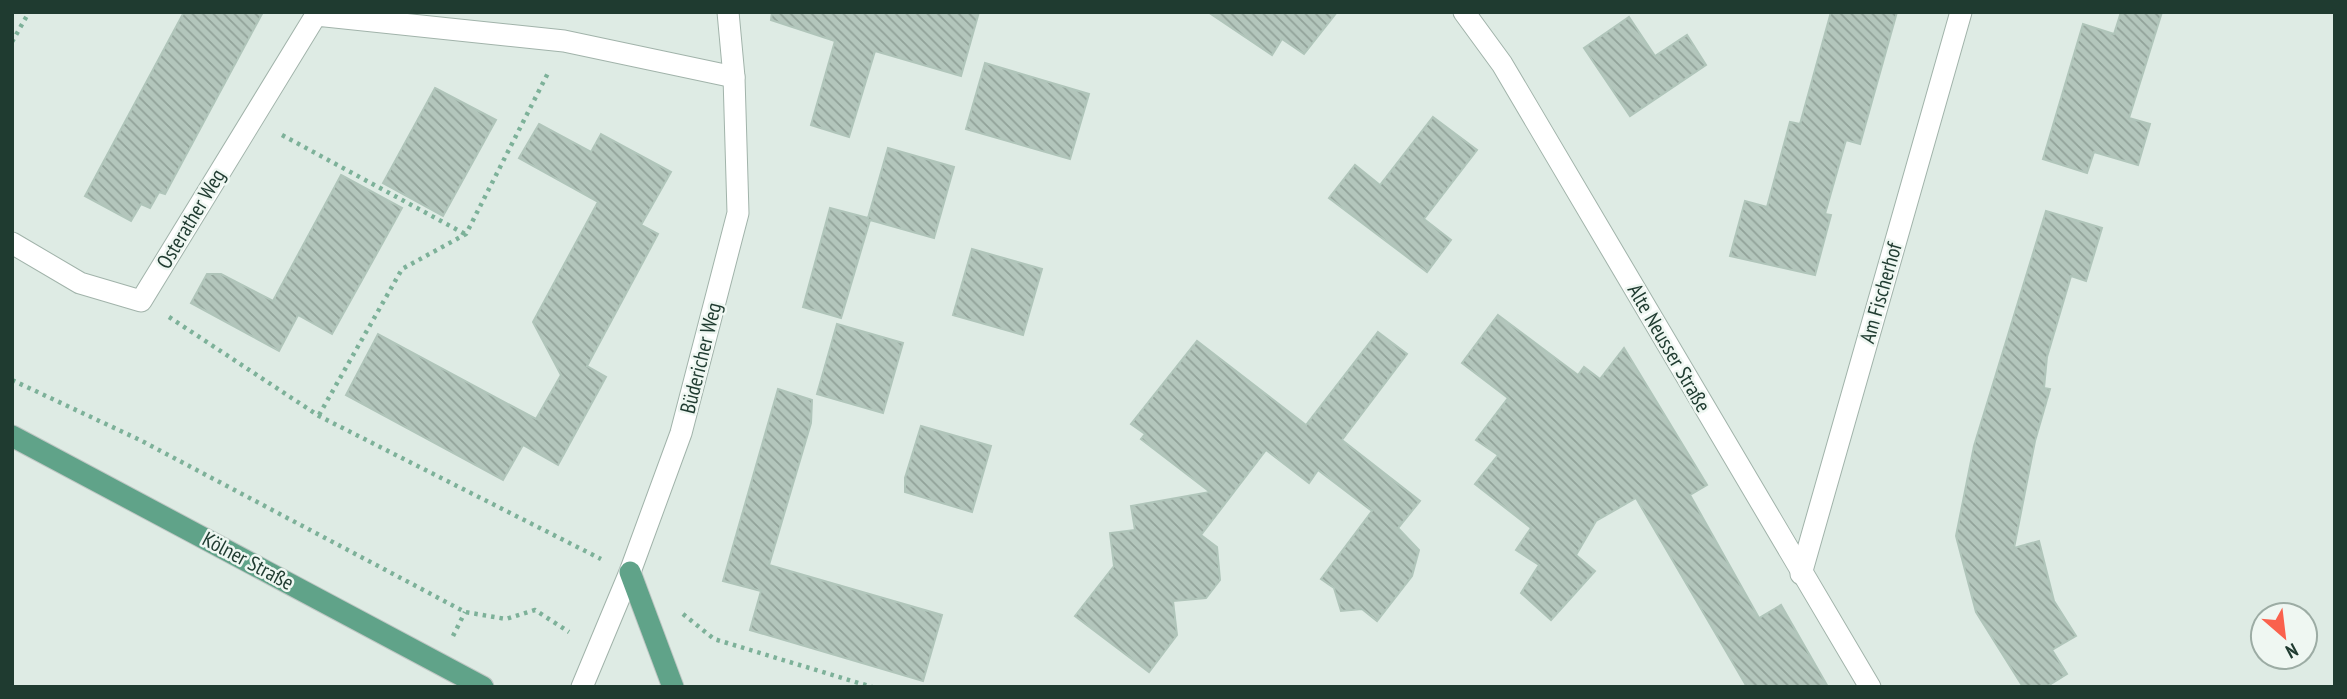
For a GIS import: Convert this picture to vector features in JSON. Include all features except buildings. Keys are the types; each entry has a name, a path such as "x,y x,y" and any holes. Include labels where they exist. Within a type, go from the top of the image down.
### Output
{"main road":[{"name":"Kölner Straße","path":"15,444 484,687"},
{"path":"630,572 673,687"}],"street":[{"name":"Büdericher Weg","path":"582,687 630,572 681,433 738,213 734,77 728,12"},
{"name":"Alte Neusser Straße","path":"1464,12 1502,64 1870,687"},
{"name":"Am Fischerhof","path":"1801,574 1961,12"},
{"name":"Osterather Weg","path":"141,301 314,14 564,41 734,77"},
{"path":"12,243 80,283 141,301"}],"path":[{"path":"12,42 29,12"},
{"path":"319,416 402,269 466,234 564,41"},
{"path":"252,119 466,234"},
{"path":"141,301 319,416 630,572"},
{"path":"12,380 140,440 465,612 506,619 535,610 597,650"},
{"path":"672,606 714,639 872,687"}]}
